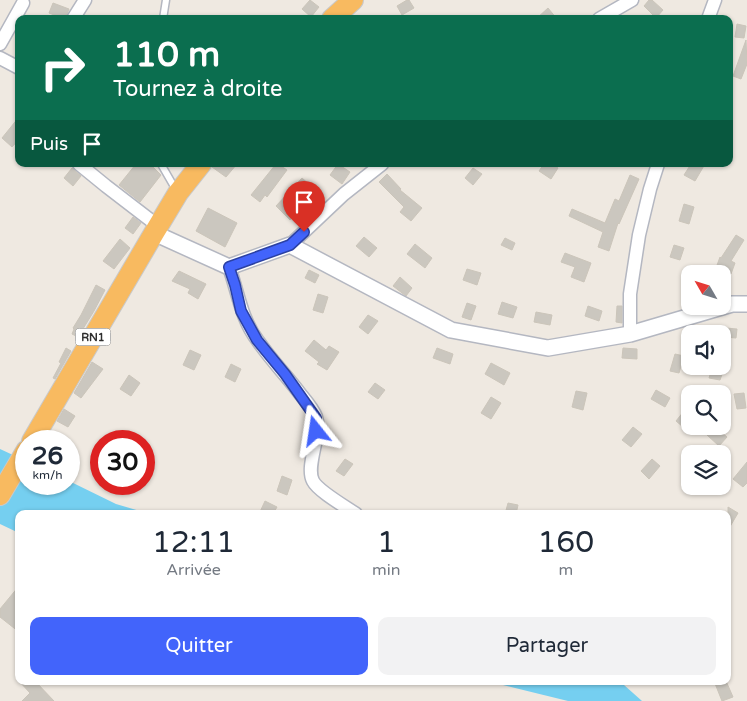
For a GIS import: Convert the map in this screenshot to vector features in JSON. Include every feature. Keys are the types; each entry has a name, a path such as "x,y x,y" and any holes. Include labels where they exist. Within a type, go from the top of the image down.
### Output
{"highway":[{"path":"336,15 353,0"},
{"name":"RN1","path":"38,430 156,229 178,193 199,167"},
{"path":"0,496 15,470"}],"street":[{"path":"76,15 85,0"},
{"path":"606,15 632,0"},
{"path":"709,15 714,0"},
{"path":"17,15 24,3"},
{"path":"0,44 15,18"},
{"path":"0,58 15,66"},
{"path":"83,167 156,229 229,267 241,311 257,340 285,374 316,418 316,444 310,470 314,482 350,510"},
{"path":"229,267 290,245 344,194 378,167"},
{"path":"630,334 630,294 640,235 650,188 657,167"},
{"path":"290,245 451,330 548,348 630,334 732,304 747,304"}],"lane":[{"path":"164,15 166,0"},
{"path":"163,167 178,193"}],"water":[{"path":"0,449 15,456 15,495 80,495 80,486 90,491 90,495 98,495 116,504 136,510 15,510 15,531 0,524"},
{"path":"503,685 624,685 642,701 568,701"}],"building":[{"path":"310,0 319,7 313,15 309,15 302,9"},
{"path":"409,0 414,8 402,15 397,6"},
{"path":"649,0 652,0 663,10 659,15 653,15 644,6"},
{"path":"53,3 69,9 67,15 49,13"},
{"path":"548,8 554,15 540,15"},
{"path":"737,24 746,26 744,38 735,37"},
{"path":"746,40 747,64 741,79 733,76"},
{"path":"15,122 15,144 12,147 2,138"},
{"path":"134,167 153,167 161,175 140,202 119,185"},
{"path":"212,167 234,167 226,177"},
{"path":"274,167 282,167 287,170 267,197 265,195 260,202 251,195"},
{"path":"336,167 342,167 350,172 342,184 330,175"},
{"path":"542,167 558,168 551,179 539,171"},
{"path":"689,167 703,167 695,181 684,175"},
{"path":"72,168 81,176 73,186 64,178"},
{"path":"473,168 482,174 473,185 465,178"},
{"path":"387,174 400,190 422,208 411,221 400,212 404,207 379,182"},
{"path":"630,175 639,179 618,223 609,251 598,247 603,232 569,216 572,209 605,223 615,199 619,201"},
{"path":"302,178 311,186 291,206 297,212 290,220 276,206"},
{"path":"684,204 694,207 689,224 679,221"},
{"path":"208,208 237,223 225,247 196,231"},
{"path":"133,217 141,223 133,234 125,228"},
{"path":"736,235 744,240 731,261 735,263 731,274 731,265 717,265"},
{"path":"364,237 377,248 369,257 356,246"},
{"path":"505,238 515,243 512,250 501,245"},
{"path":"120,239 130,248 114,269 103,261"},
{"path":"415,244 432,258 425,268 407,254"},
{"path":"674,245 684,248 680,260 670,257"},
{"path":"565,253 591,263 584,282 571,277 575,267 561,262"},
{"path":"467,269 481,273 477,285 463,280"},
{"path":"309,270 319,275 315,283 305,278"},
{"path":"179,271 206,284 198,299 188,293 190,289 172,281"},
{"path":"400,277 412,288 406,296 393,286"},
{"path":"96,285 105,290 78,337 72,334 73,328"},
{"path":"318,294 328,297 323,313 313,310"},
{"path":"502,302 517,307 513,318 498,314"},
{"path":"467,303 476,306 471,320 462,317"},
{"path":"588,306 602,311 599,321 585,316"},
{"path":"617,306 622,306 622,323 616,322"},
{"path":"536,312 552,315 550,325 534,322"},
{"path":"368,315 378,321 368,334 359,327"},
{"path":"731,328 737,329 736,338 731,338"},
{"path":"314,340 326,350 329,346 339,352 327,370 317,364 319,362 305,351"},
{"path":"66,348 71,351 55,379 53,378"},
{"path":"437,348 453,354 450,364 433,358"},
{"path":"623,348 637,349 637,359 622,358"},
{"path":"190,350 201,355 194,370 183,365"},
{"path":"675,354 681,355 679,373 670,371"},
{"path":"92,362 103,369 81,398 74,393"},
{"path":"491,363 510,373 504,385 485,374"},
{"path":"231,364 241,369 235,382 225,377"},
{"path":"129,375 140,383 131,396 120,389"},
{"path":"710,375 722,375 720,380 709,378"},
{"path":"375,383 385,390 378,399 368,392"},
{"path":"656,390 670,398 665,407 651,399"},
{"path":"576,391 587,393 583,410 572,407"},
{"path":"744,393 746,408 737,409 734,394"},
{"path":"491,397 501,403 491,419 481,413"},
{"path":"64,409 75,416 68,427 57,421"},
{"path":"681,415 681,425 676,421"},
{"path":"633,427 642,434 631,447 622,440"},
{"path":"707,435 725,435 727,437 718,445"},
{"path":"345,459 353,464 344,476 336,471"},
{"path":"652,459 660,466 649,479 641,471"},
{"path":"747,462 747,483 743,487 733,479"},
{"path":"282,476 292,480 287,495 277,491"},
{"path":"265,501 277,507 275,510 261,510"},
{"path":"508,503 518,505 517,510 506,510"},
{"path":"728,507 738,513 731,525 731,510 728,510"},
{"path":"15,591 15,629 0,617 0,609"},
{"path":"23,685 39,685 54,701 22,701 30,693"},
{"path":"716,685 728,685 733,697 722,701"}],"route":[{"path":"304,232 290,245 229,267 241,311 257,340 306,401 316,418 316,431"}]}
